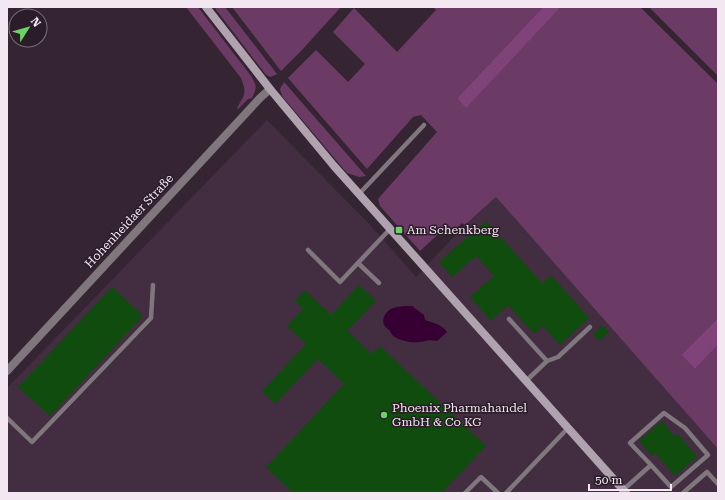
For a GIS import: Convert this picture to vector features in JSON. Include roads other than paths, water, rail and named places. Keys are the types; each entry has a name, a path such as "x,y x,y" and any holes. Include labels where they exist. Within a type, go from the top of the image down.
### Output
{"main road":[{"path":"206,7 270,89 359,194 625,492"}],"street":[{"name":"Hohenheidaer Straße","path":"7,371 270,89"}],"lane":[{"path":"359,194 424,125"},
{"path":"308,250 340,282 390,229"},
{"path":"358,263 379,283"},
{"path":"7,418 32,442 151,318 153,285"},
{"path":"509,319 547,361"},
{"path":"526,381 547,361 558,357 590,327"},
{"path":"664,413 685,428 708,455 671,487 651,465 630,442 664,413"},
{"path":"506,493 568,428"},
{"path":"625,492 651,465"},
{"path":"683,493 707,472 718,484"},
{"path":"465,493 481,476 498,493"}],"place":[{"name":"Am Schenkberg","path":"399,230"},
{"name":"Phoenix Pharmahandel GmbH & Co KG","path":"384,415"}]}
